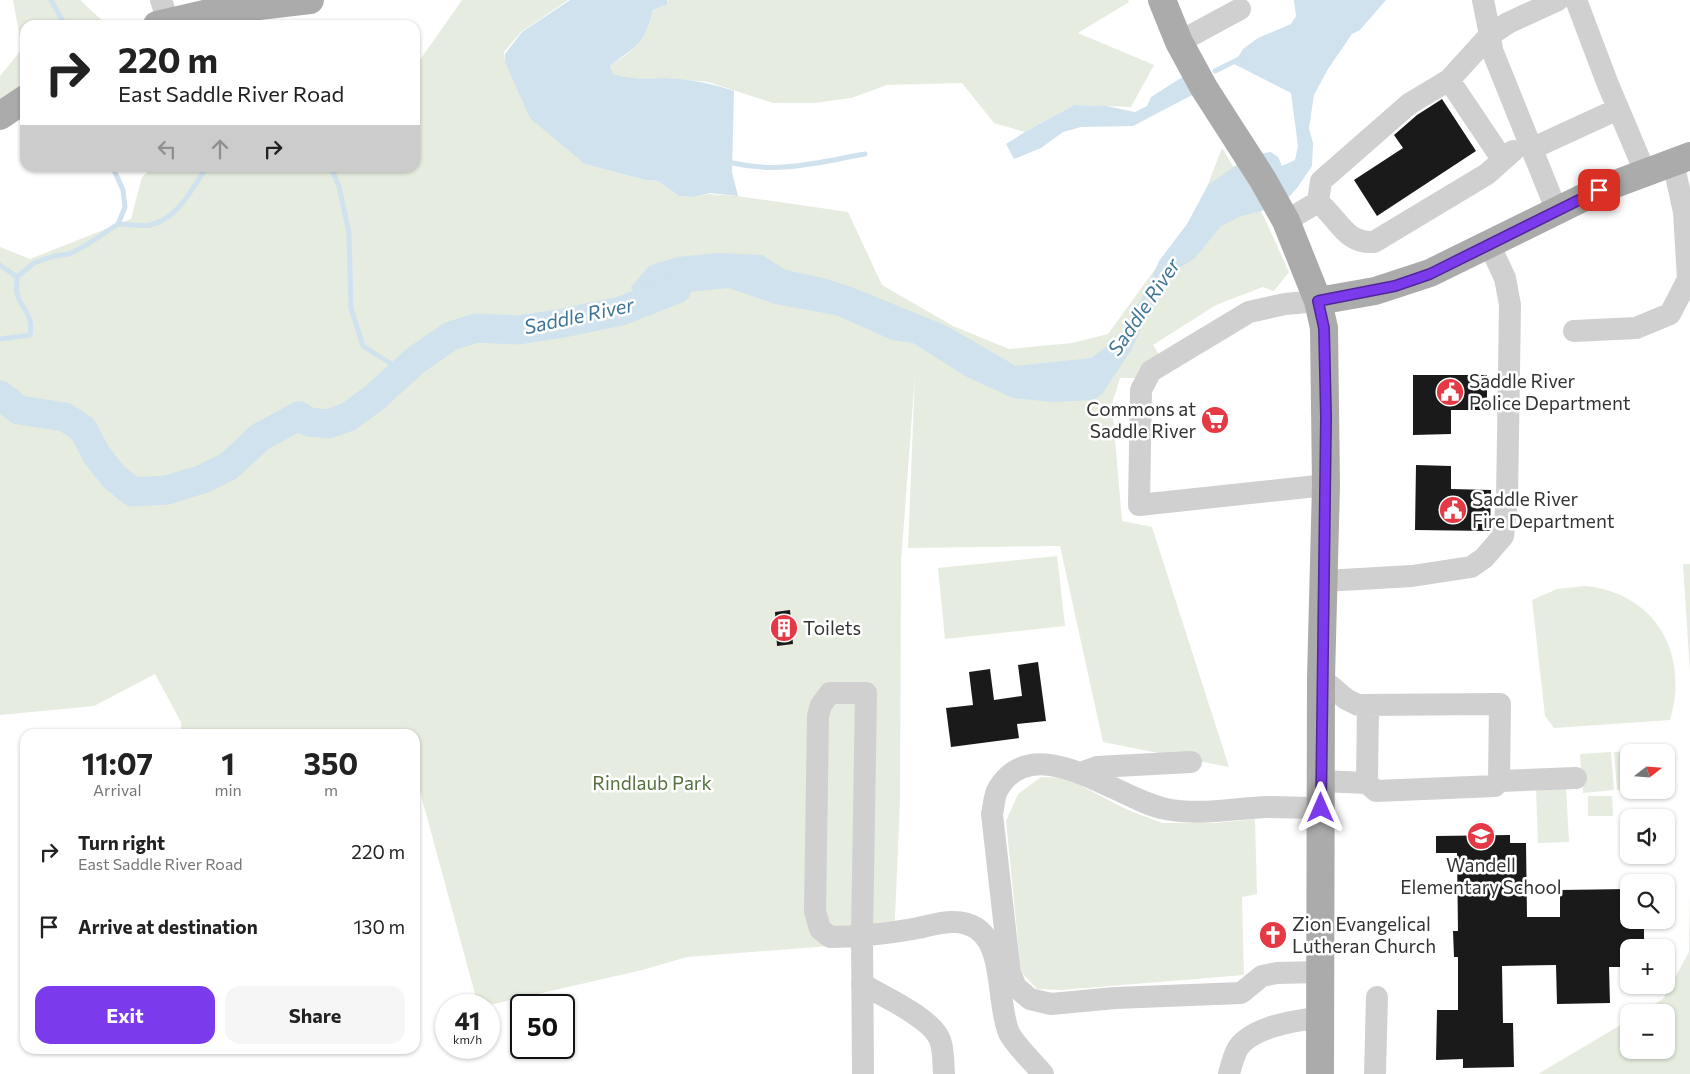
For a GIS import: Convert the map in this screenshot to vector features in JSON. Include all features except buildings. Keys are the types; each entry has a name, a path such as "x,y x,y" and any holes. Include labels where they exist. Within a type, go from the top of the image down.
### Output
{"main road":[{"path":"162,16 310,0"},
{"path":"1162,0 1179,42 1222,118 1282,213 1318,301 1325,340 1326,485 1321,678 1320,1074"},
{"path":"0,116 20,102"},
{"path":"1318,301 1375,291 1411,281 1489,244 1556,209 1681,159"}],"lane":[{"path":"1483,0 1492,50 1556,209"},
{"path":"1318,202 1321,181 1408,104 1449,80 1490,35 1508,24 1558,0"},
{"path":"1576,0 1618,109 1645,172"},
{"path":"1179,42 1240,10"},
{"path":"1449,80 1502,159"},
{"path":"1318,202 1330,211 1351,237 1361,243 1374,242 1487,174 1502,159 1529,144 1618,109"},
{"path":"1574,331 1636,328 1670,314 1688,280 1681,159"},
{"path":"1282,213 1318,202"},
{"path":"1324,581 1412,576 1471,567 1484,558 1503,536 1507,500 1510,305 1505,278 1489,244"},
{"path":"1318,301 1285,304 1249,312 1151,371 1141,390 1138,505 1326,485"},
{"path":"1321,678 1346,699 1358,704 1500,704 1499,781 1495,786 1376,792 1368,782 1368,705"},
{"path":"863,1074 862,937 866,693 830,693 821,705 818,716 815,911 820,929 830,937 862,937 952,922 971,923 985,934 992,947 1002,1006 1010,1034 1043,1074"},
{"path":"1080,773 1097,767 1191,762"},
{"path":"1320,972 1277,973 1262,976 1241,993 1115,998 1051,1004 1030,999 1016,987 1010,973 992,814 997,790 1008,776 1027,766 1048,764 1080,773 1140,802 1167,809 1201,811 1267,807 1321,808"},
{"path":"1499,781 1576,778"},
{"path":"1321,781 1368,782"},
{"path":"862,984 930,1026 939,1038 943,1055 944,1074"},
{"path":"1376,1074 1377,997"},
{"path":"1229,1074 1238,1048 1258,1032 1297,1020 1320,1018"}],"green space":[{"path":"13,0 80,0 102,20 20,20 20,38"},
{"name":"Rindlaub Park","path":"462,0 568,0 521,32 504,52 505,62 585,164 645,180 658,181 679,196 694,197 708,194 737,196 848,212 882,285 953,326 1009,349 1072,343 1108,334 1198,210 1222,148 1263,215 1289,272 1274,291 1263,287 1216,305 1153,345 1158,353 1157,358 1135,378 1120,378 1112,404 1122,521 1152,527 1229,767 1103,742 1060,546 908,548 915,375 901,562 900,801 894,941 687,957 642,970 537,994 510,994 510,1000 500,1002 500,994 475,994 420,791 420,729 181,729 181,722 155,674 94,706 0,715 0,247 30,259 131,219 142,177 148,172 420,172 420,60"},
{"path":"668,0 1128,0 1129,2 1078,33 1154,65 1131,107 1074,105 1025,132 994,123 962,83 887,85 851,98 814,103 773,103 708,82 666,78 626,78 613,75 610,66 638,44 643,38 653,10 668,4"},
{"path":"20,51 20,88 0,104 0,76"},
{"path":"1057,556 1065,626 945,639 938,568"},
{"path":"1683,564 1690,564 1690,672"},
{"path":"1584,586 1609,591 1630,600 1648,613 1661,630 1670,650 1675,672 1675,695 1670,720 1554,728 1545,716 1532,600 1557,589"},
{"path":"1611,752 1614,790 1583,793 1580,754"},
{"path":"1614,752 1620,752 1620,790 1617,790"},
{"path":"1041,777 1066,778 1128,810 1162,823 1215,823 1255,819 1257,894 1242,897 1244,975 1061,990 1037,989 1021,972 1006,821 1018,794"},
{"path":"1566,787 1569,842 1538,843 1536,788"},
{"path":"1588,796 1612,796 1613,816 1588,816"},
{"path":"1690,891 1690,1074 1538,1074 1620,1025 1620,1059 1675,1059 1675,1004 1655,1004 1663,999 1666,994 1675,994 1675,977 1689,952"}],"water":[{"path":"570,0 667,0 668,4 653,10 646,32 638,44 610,66 613,74 619,76 691,80 734,91 732,172 738,196 710,193 694,197 679,196 658,181 645,180 585,164 530,118 505,62 505,54 522,32"},
{"path":"1294,0 1386,0 1360,30 1352,34 1328,69 1314,95 1309,128 1313,143 1312,166 1297,188 1288,198 1262,211 1241,216 1221,226 1194,259 1174,271 1151,309 1130,352 1102,394 1093,400 1053,402 1013,398 967,377 913,343 892,340 836,315 775,304 729,288 686,292 644,308 631,287 649,266 677,257 719,253 762,255 786,270 827,279 854,288 947,326 1016,366 1091,358 1117,339 1146,291 1159,261 1187,224 1208,185 1251,155 1271,152 1278,157 1282,166 1295,160 1298,146 1291,93 1234,64 1243,49 1258,38 1291,24 1296,16"},
{"path":"1184,76 1194,94 1133,126 1081,127 1063,132 1041,148 1014,159 1006,144 1074,105 1106,106 1135,112 1147,106 1151,97"}],"waterway":[{"path":"51,0 62,20"},
{"path":"1215,71 1239,59"},
{"path":"733,163 767,167 799,166 865,154"},
{"path":"0,339 30,335 30,321 17,293 17,277 34,263 54,256 69,254 85,246 118,224 125,207 123,190 115,172"},
{"path":"118,224 150,225 169,217 190,194 204,172"},
{"path":"333,172 339,186 349,233 351,308 363,346 403,371"},
{"path":"0,265 17,277"},
{"name":"Saddle River","path":"0,395 19,410 65,417 83,429 96,454 114,477 133,492 167,490 203,479 229,466 260,437 299,416 309,422 328,424 348,417 374,398 416,360 451,336 476,328 518,330 621,311 677,289"}],"place":[{"name":"Saddle River Police Department","path":"1450,392"},
{"name":"Commons at Saddle River","path":"1215,420"},
{"name":"Saddle River Fire Department","path":"1453,510"},
{"name":"Toilets","path":"784,628"},
{"name":"Wandell Elementary School","path":"1481,836"},
{"name":"Zion Evangelical Lutheran Church","path":"1273,935"}],"route":[{"path":"1321,808 1321,678 1326,417 1325,340 1322,314 1318,301 1375,291 1430,274 1556,209 1599,190"}]}
